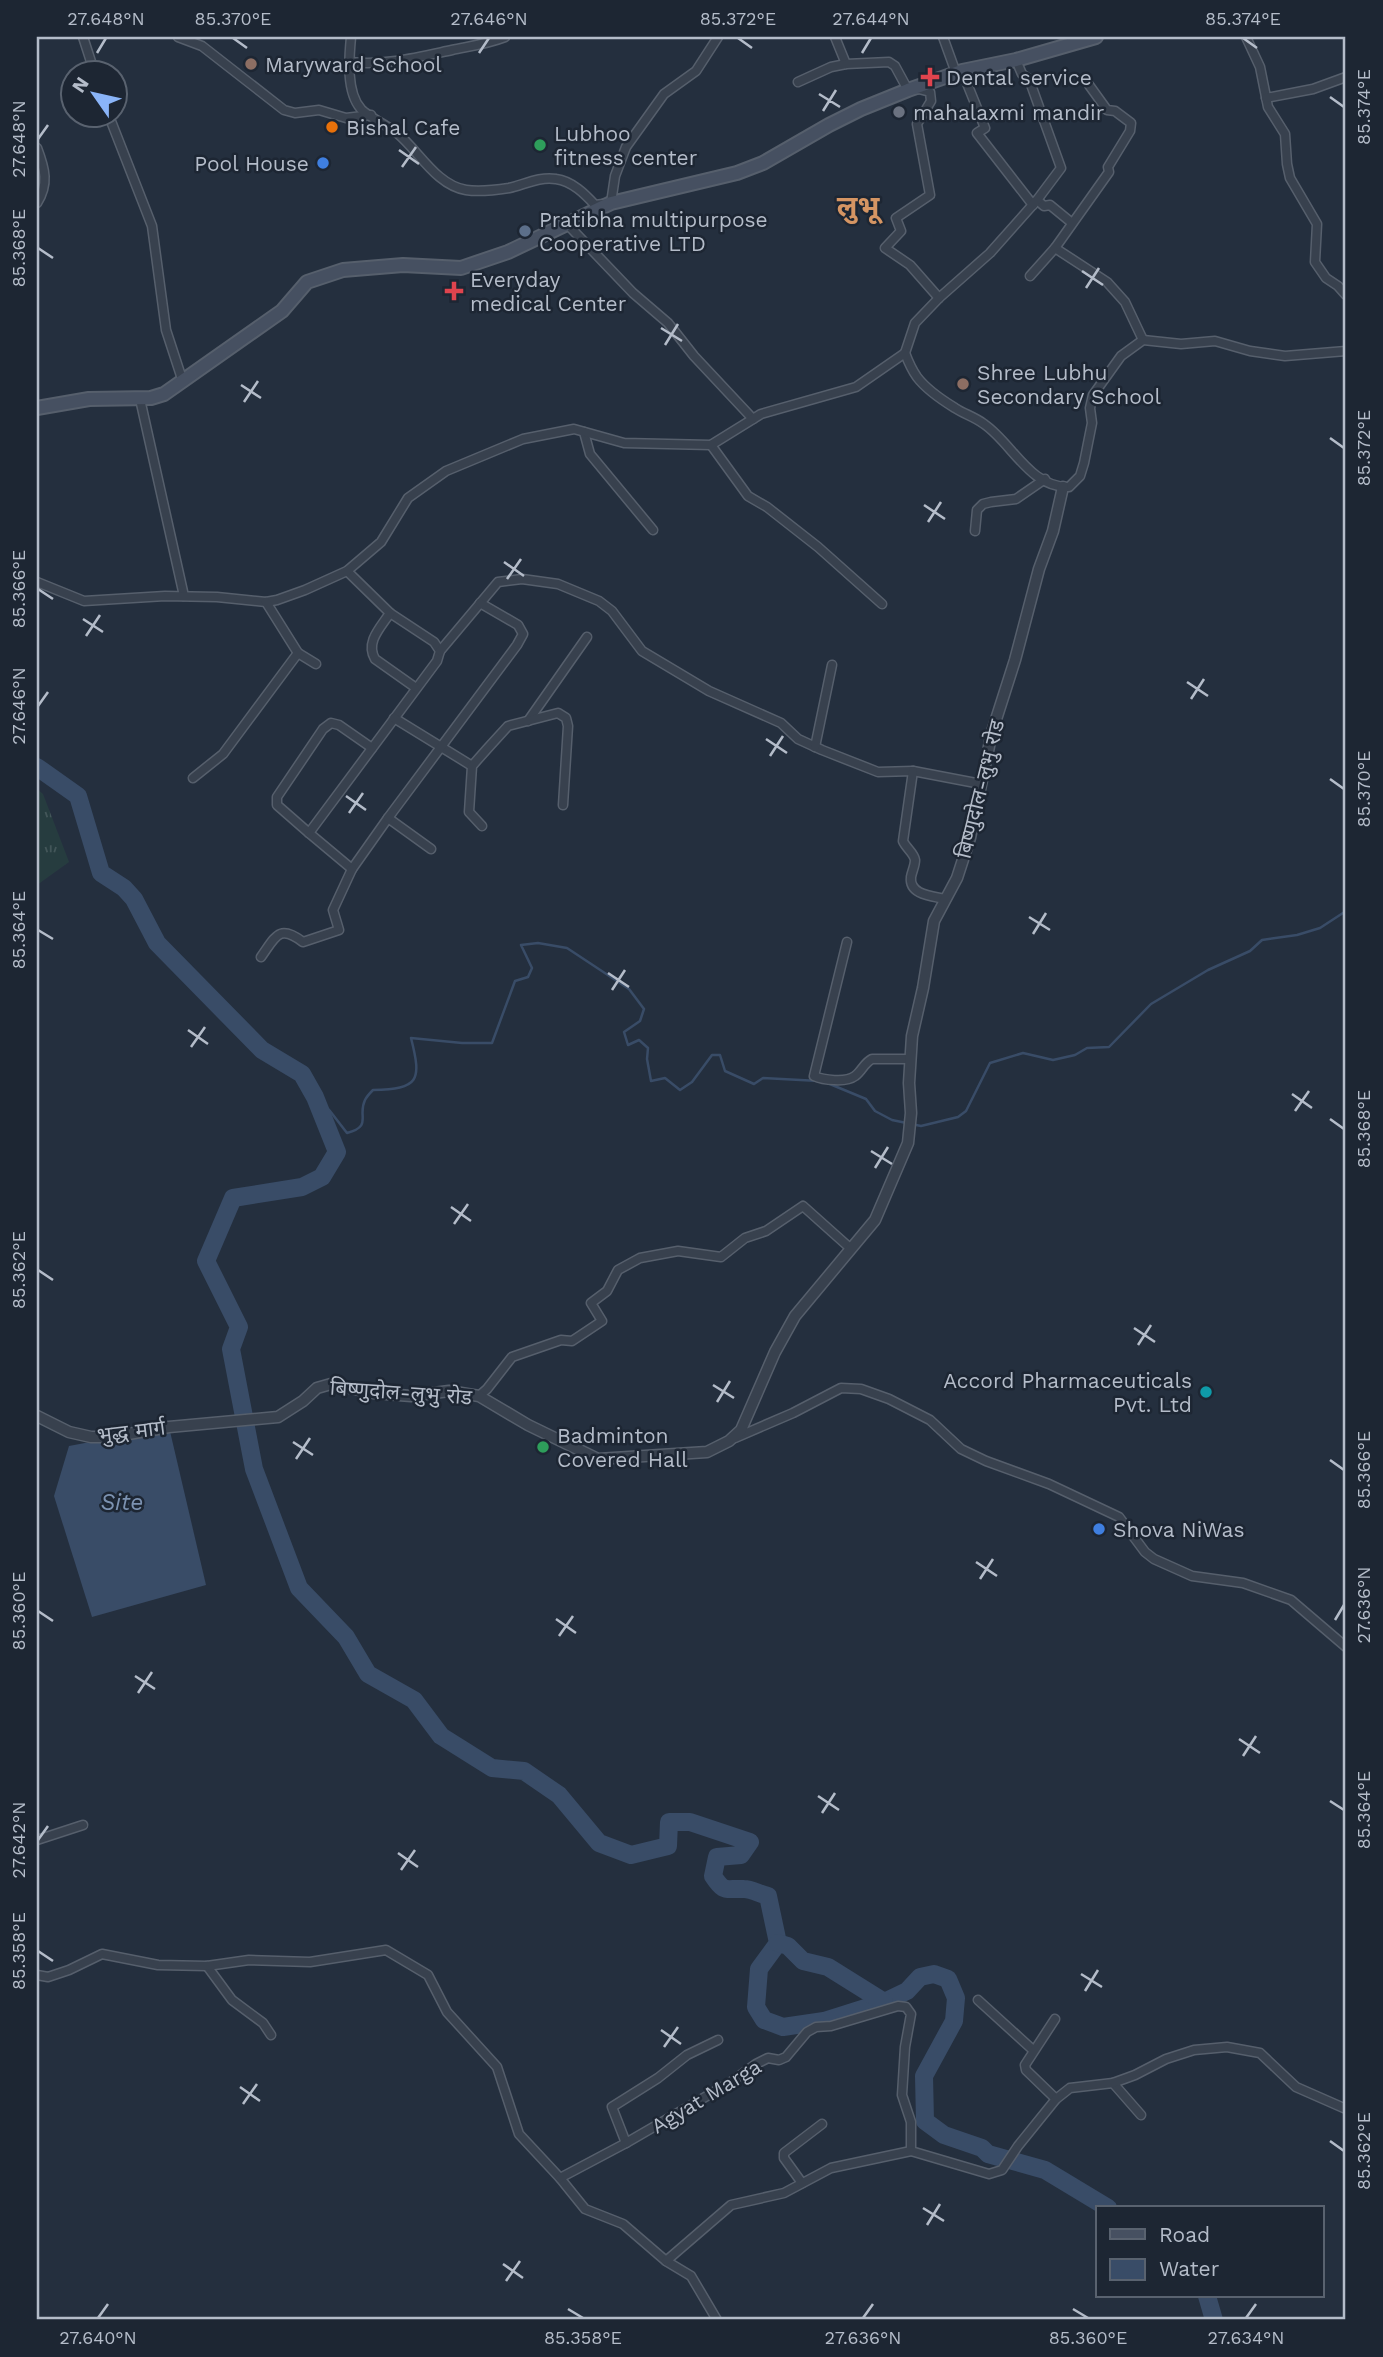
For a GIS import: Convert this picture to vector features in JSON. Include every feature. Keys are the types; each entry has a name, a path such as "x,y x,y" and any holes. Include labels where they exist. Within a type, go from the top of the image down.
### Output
{"main road":[{"path":"37,408 89,399 140,399 164,394 282,311 307,282 343,270 403,265 461,268 508,252 611,203 737,173 763,163 829,125 908,90 959,72 1016,60 1096,37"}],"street":[{"path":"83,37 90,60"},
{"path":"178,37 202,46 284,110 295,113 319,110 346,118 371,115"},
{"path":"351,37 348,74 361,109 400,136 444,181 463,190 508,188 556,178 581,190 595,205 611,203 615,176 626,147 664,94 696,71 718,37"},
{"path":"350,62 366,64 403,59 483,45 505,37"},
{"path":"835,37 846,64"},
{"path":"943,37 985,128 977,133 1035,203 1050,205 1072,223"},
{"path":"1246,37 1261,67 1268,107 1285,134 1290,178 1317,224 1315,262 1326,278 1346,295"},
{"path":"37,582 84,601 117,597 184,596 266,602 305,590 347,571 381,542 408,498 446,471 523,439 574,429 624,443 711,446 761,414 856,387 905,353 915,323 990,253 1035,203 1061,168 1029,79 1022,74 1016,60"},
{"path":"798,82 831,67 888,62 895,66 908,90 930,92 931,101 917,124 930,195 896,218 901,232 886,248 910,265 939,298"},
{"path":"1266,98 1313,89 1346,77"},
{"path":"1030,276 1055,248 1108,172 1108,167 1130,131 1131,123 1115,111 1107,110 1089,85"},
{"path":"114,130 152,226 166,330 183,382"},
{"path":"37,148 46,174 44,189 37,203"},
{"path":"567,224 633,293 668,323 694,356 753,419"},
{"path":"1055,248 1107,282 1125,302 1143,340"},
{"path":"905,353 917,377 930,390 956,409 984,423 1007,444 1028,470 1045,480 1069,487 1080,476 1092,424 1090,408 1093,395 1121,356 1143,340 1181,344 1215,341 1250,351 1285,356 1346,351"},
{"path":"140,399 184,596"},
{"path":"584,432 590,454 653,530"},
{"path":"711,446 748,496 818,547 882,604"},
{"path":"975,531 976,510 983,504 1016,499 1045,480"},
{"name":"बिष्णुदोल-लुभु रोड","path":"276,1417 303,1401 317,1388 331,1384 373,1393 411,1396 449,1391 479,1396 528,1425 597,1459 707,1452 729,1441 741,1430 775,1352 796,1316 875,1220 908,1143 912,1037 934,921 957,878 970,838 992,732 1015,660 1039,569 1053,531 1063,487"},
{"path":"347,571 390,613 434,642 440,651"},
{"path":"309,833 437,661 440,651 480,603 498,582 522,579 558,584 599,601 612,611 642,651 709,691 781,723 815,747 878,772 913,771 981,784"},
{"path":"266,602 298,653 316,664"},
{"path":"261,957 276,935 284,932 303,942 339,930 333,910 352,869 517,645 523,634 517,625 480,603"},
{"path":"390,613 372,641 372,654 375,659 416,688"},
{"path":"528,721 587,636"},
{"path":"193,778 223,754 298,653"},
{"path":"815,747 832,665"},
{"path":"482,826 469,813 472,766 508,726 558,713 566,718 568,726 563,805"},
{"path":"394,718 472,766"},
{"path":"352,869 277,805 277,797 323,729 331,723 339,725 372,748"},
{"path":"913,771 904,841 915,862 910,879 912,888 919,893 945,898"},
{"path":"388,818 431,849"},
{"path":"847,942 814,1076 849,1080 858,1075 866,1062 872,1059 911,1059"},
{"path":"479,1396 512,1357 561,1340 572,1340 602,1321 590,1303 607,1291 618,1270 640,1258 678,1251 721,1257 745,1238 766,1231 803,1206 850,1248"},
{"path":"729,1441 841,1388 861,1389 889,1399 930,1420 961,1449 1049,1484 1119,1517 1145,1552 1154,1559 1192,1576 1243,1583 1291,1600 1346,1647"},
{"name":"भुद्ध मार्ग","path":"37,1416 69,1433 91,1437 111,1437 188,1424 276,1417"},
{"path":"37,1840 83,1825"},
{"path":"37,1975 48,1977 59,1974 102,1954 158,1965 208,1966 249,1960 310,1962 386,1950 428,1975 447,2012 497,2067 519,2134 585,2208 623,2224 666,2261 691,2276 717,2320"},
{"path":"208,1966 232,2000 263,2023 271,2035"},
{"path":"978,2000 1033,2050"},
{"name":"Agyat Marga","path":"560,2178 731,2082 756,2064 768,2058 779,2060 786,2057 807,2032 816,2027 831,2026 898,2006 906,2007 911,2014 907,2047 905,2046 902,2095 911,2122 911,2151"},
{"path":"1055,2019 1025,2065 1026,2070 1056,2099"},
{"path":"626,2143 611,2111 612,2107 658,2078 687,2055 718,2040"},
{"path":"666,2261 731,2205 784,2193 831,2168 911,2151 989,2174 1002,2170 1056,2099 1070,2088 1114,2083 1194,2050 1227,2047 1260,2053 1296,2087 1346,2109"},
{"path":"1114,2083 1141,2115"},
{"path":"802,2183 784,2158 784,2153 822,2123"}],"green space":[{"path":"37,789 43,794 69,862 37,885"}],"water":[{"name":"Site","path":"169,1427 206,1585 92,1617 54,1496 69,1446"}],"waterway":[{"path":"37,767 78,796 101,873 124,888 134,899 157,943 262,1050 302,1074 315,1097 337,1152 322,1177 302,1187 233,1198 206,1261 239,1327 231,1349 254,1469 299,1588 346,1637 368,1674 414,1700 441,1736 492,1768 524,1771 559,1795 599,1843 631,1855 668,1846 669,1822 690,1822 750,1842 741,1855 717,1857 713,1876 726,1889 747,1889 768,1896 778,1943 759,1969 756,2007 764,2020 783,2027 824,2021 884,2002 907,1991 920,1977 934,1974 948,1979 956,1998 954,2021 924,2076 925,2121 944,2135 982,2148 988,2154 1045,2170 1105,2206"},
{"path":"825,1082 866,1099 875,1111 892,1120 921,1126 958,1117 966,1111 990,1063 1023,1053 1053,1060 1075,1055 1087,1048 1109,1047 1151,1004 1208,970 1250,951 1262,940 1297,935 1320,928 1346,911"},
{"path":"315,1097 347,1133 362,1124 363,1106 373,1090 400,1088 413,1080 416,1064 411,1038 492,1043 515,981 528,977 532,968 521,945 538,943 567,948 629,989 644,1009 640,1021 624,1032 628,1045 639,1040 648,1048 651,1081 665,1078 680,1090 692,1082 712,1055 720,1055 725,1071 754,1084 763,1078 819,1081"},
{"path":"778,1943 788,1946 803,1961 828,1967 884,2002"},
{"path":"1208,2298 1214,2320"}],"place":[{"name":"Maryward School","path":"251,64"},
{"name":"Dental service","path":"930,77"},
{"name":"mahalaxmi mandir","path":"899,112"},
{"name":"Bishal Cafe","path":"332,127"},
{"name":"Lubhoo fitness center","path":"540,145"},
{"name":"Pool House","path":"323,163"},
{"name":"Pratibha multipurpose Cooperative LTD","path":"525,231"},
{"name":"Everyday medical Center","path":"454,291"},
{"name":"Shree Lubhu Secondary School","path":"963,384"},
{"name":"Accord Pharmaceuticals Pvt. Ltd","path":"1206,1392"},
{"name":"Badminton Covered Hall","path":"543,1447"},
{"name":"Shova NiWas","path":"1099,1529"}],"district":[{"name":"लुभू","path":"858,206"}]}
